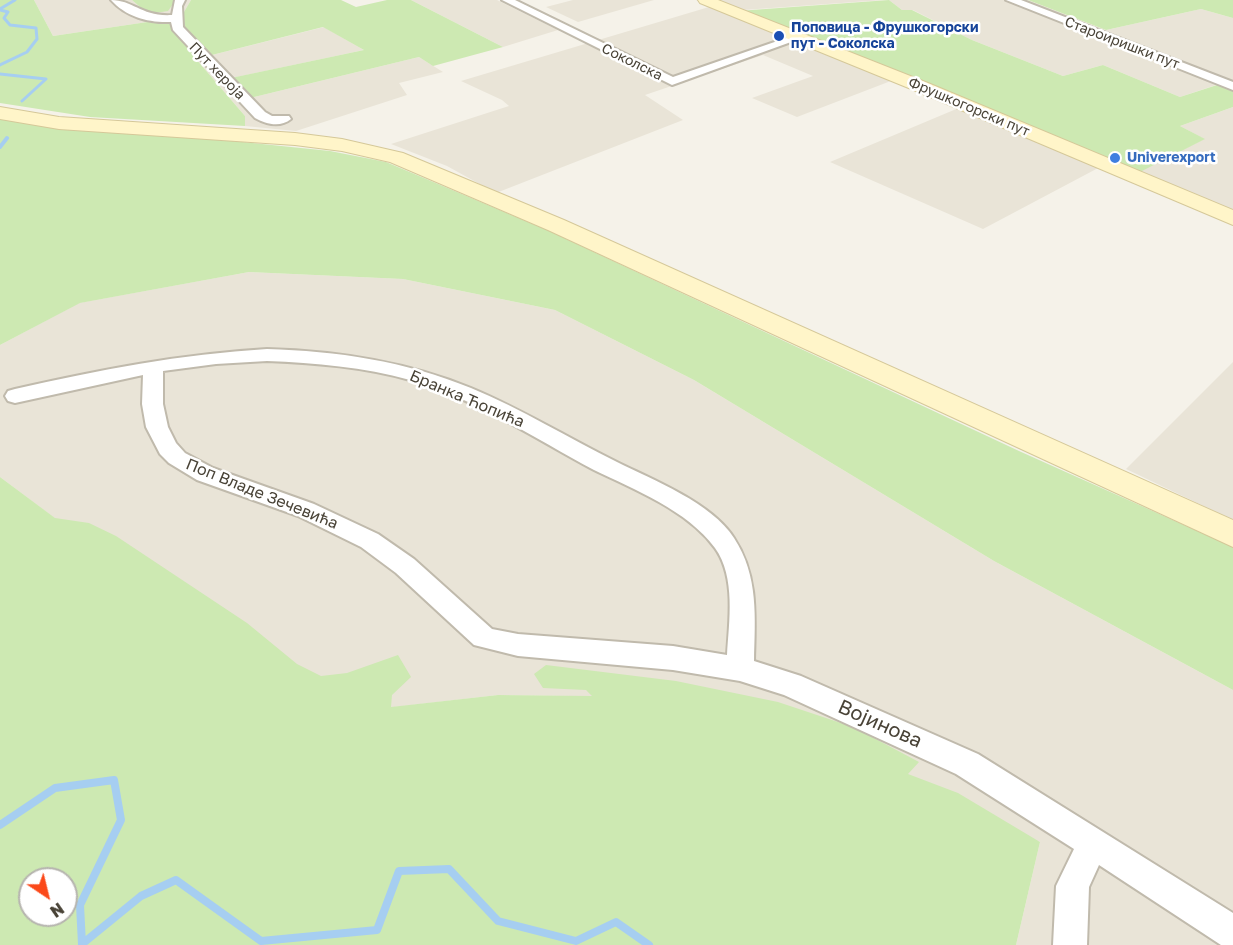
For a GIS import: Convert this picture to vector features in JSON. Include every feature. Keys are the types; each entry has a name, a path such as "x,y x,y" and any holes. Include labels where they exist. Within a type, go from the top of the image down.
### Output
{"main road":[{"name":"Фрушкогорски пут","path":"705,0 922,87 1233,218"},
{"path":"0,113 59,123 304,140 342,145 396,157 556,225 1233,534"}],"street":[{"path":"116,0 128,10 149,19 176,18 180,0"},
{"name":"Соколска","path":"507,0 672,81 796,38"},
{"name":"Староиришки пут","path":"1011,0 1233,86"},
{"name":"Пут хероја","path":"176,18 177,28 260,115 270,120 284,119"},
{"name":"Бранка Ћопића","path":"15,396 153,366 232,357 282,356 337,359 418,376 523,421 686,510 715,530 727,543 734,558 740,583 742,615 740,669"},
{"name":"Поп Владе Зечевића","path":"153,366 152,397 158,435 178,459 200,471 301,508 384,550 411,571 445,605 482,636"},
{"name":"Војинова","path":"482,636 498,642 519,645 673,658 740,669 791,685 967,764 1233,933"},
{"path":"1070,945 1073,886 1093,843"}],"shaded area":[{"path":"34,0 132,0 148,14 176,0 191,0 181,17 53,36"},
{"path":"411,0 497,0 558,30 503,47"},
{"path":"573,0 654,0 578,22 546,7"},
{"path":"696,0 883,0 729,11 896,79 797,117 752,98 813,76 763,55 645,95 683,120 496,193 447,166 391,144 509,106 502,100 461,81 709,7"},
{"path":"889,0 1028,0 1106,30 1201,9 1233,18 1233,90 1216,85 1180,97 1103,65 1063,76 972,40 913,10 902,10"},
{"path":"324,27 364,50 232,78 250,98 419,57 443,72 399,83 407,95 296,131 245,126 245,116 196,59"},
{"path":"961,107 1100,167 983,229 830,162"},
{"path":"1233,107 1233,225 1126,178 1204,139 1180,126"},
{"path":"249,272 403,279 555,310 694,380 994,561 1233,690 1233,945 1016,945 1040,842 640,697 498,695 317,716 0,477 0,345 79,303"},
{"path":"1233,362 1233,520 1126,469"}],"green space":[{"path":"0,0 34,0 53,36 181,17 191,0 341,0 356,7 387,0 411,0 503,47 433,66 419,57 250,98 231,78 364,50 323,27 196,59 245,116 245,126 90,117 0,103"},
{"path":"132,0 176,0 168,11 148,14"},
{"path":"889,0 902,10 912,10 972,40 1063,76 1103,65 1180,97 1217,85 1233,90 1233,107 1180,126 1205,139 1138,173 738,11"},
{"path":"1028,0 1233,0 1233,18 1201,9 1106,30"},
{"path":"0,117 330,151 386,162 547,230 1019,451 1233,547 1233,690 994,561 694,380 555,310 403,279 249,272 80,303 0,345"},
{"path":"0,477 55,518 89,523 116,536 247,623 297,664 321,676 347,673 398,655 411,677 392,695 391,707 498,695 592,696 586,690 543,688 534,674 546,665 676,681 778,702 853,727 919,762 908,774 958,793 1040,842 1016,945 0,945"}],"waterway":[{"path":"0,9 15,0"},
{"path":"0,10 8,12 4,18 10,25 36,28 37,39 27,52 0,65"},
{"path":"0,74 46,79 22,101"},
{"path":"0,147 7,138"},
{"path":"0,825 55,788 114,780 121,820 80,905 82,944 141,896 176,880 261,941 377,930 399,871 449,869 498,921 576,941 616,922 649,945"}],"place":[{"name":"Поповица - Фрушкогорски пут - Соколска","path":"779,36"},
{"name":"Univerexport","path":"1115,158"}]}
